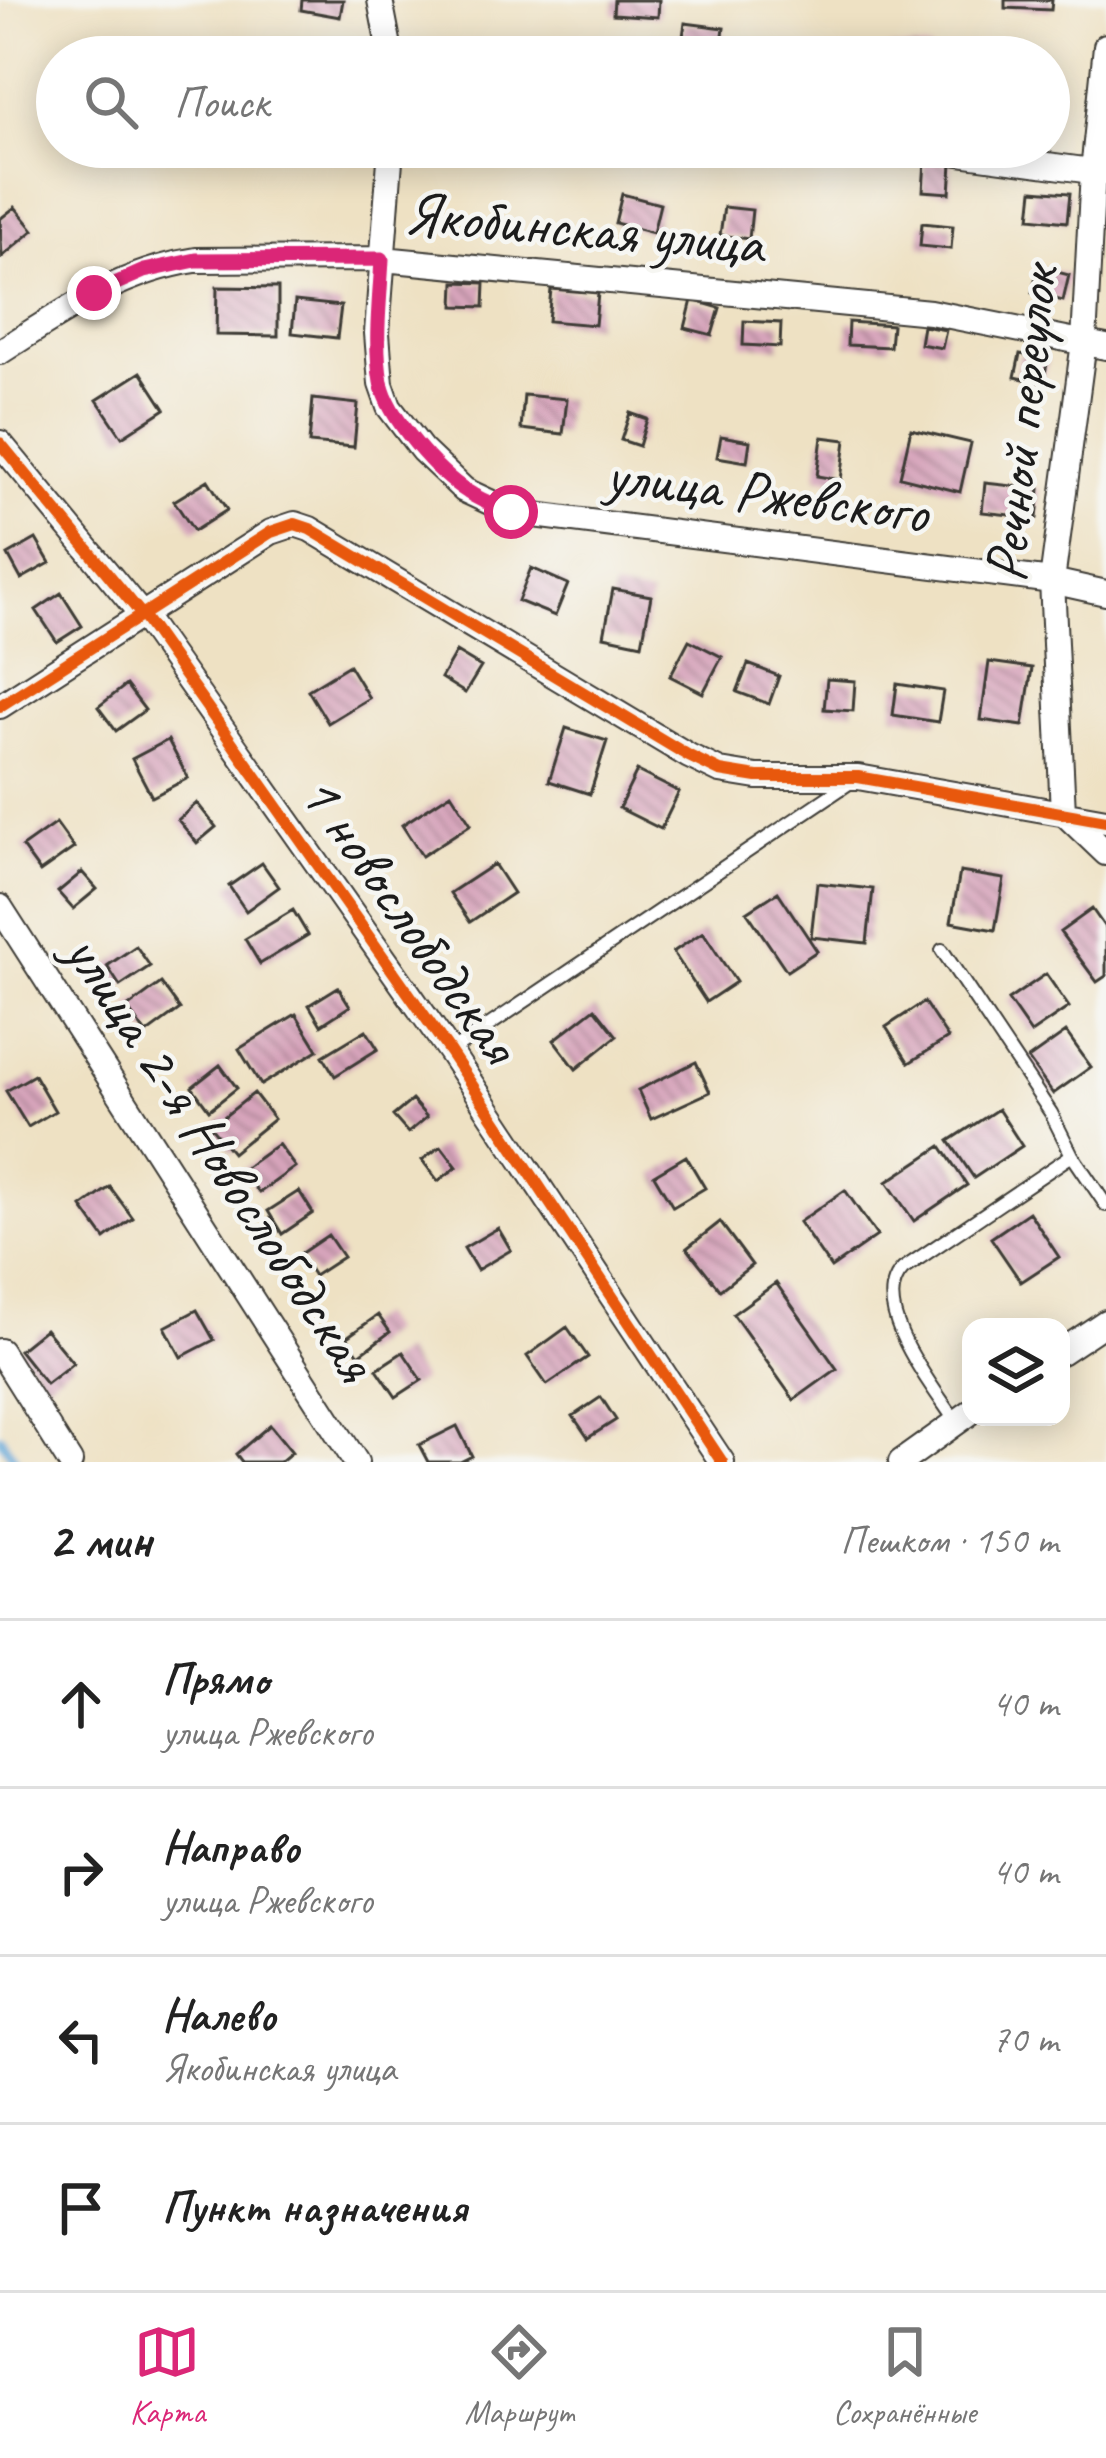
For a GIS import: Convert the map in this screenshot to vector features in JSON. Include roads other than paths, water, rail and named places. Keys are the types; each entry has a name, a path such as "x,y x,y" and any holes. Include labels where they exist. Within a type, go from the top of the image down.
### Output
{"street":[{"path":"380,0 387,36"},
{"name":"Речной переулок","path":"1064,812 1052,581 1095,344 1106,46"},
{"name":"улица Ржевского","path":"389,168 377,332 381,384 388,407 422,450 464,490 511,512 1052,581 1106,593"},
{"path":"1070,168 1100,172"},
{"name":"Якобинская улица","path":"0,352 94,293 144,271 196,260 382,259 930,312 1095,344"},
{"name":"1 новослободская","path":"0,443 142,615 450,1052 722,1462"},
{"path":"0,706 271,532 296,524 720,771 757,777 858,777 1106,821"},
{"path":"1064,812 1106,853"},
{"name":"улица 2-я Новослободская","path":"0,907 356,1462"},
{"path":"1070,1346 1106,1322"},
{"path":"0,1352 70,1462"},
{"path":"902,1462 962,1418"}],"lane":[{"path":"450,1052 858,777"},
{"path":"943,950 1051,1112 1072,1155 1106,1205"},
{"path":"962,1414 898,1330 896,1276 1072,1155"}],"waterway":[{"path":"0,1437 17,1462"}]}
